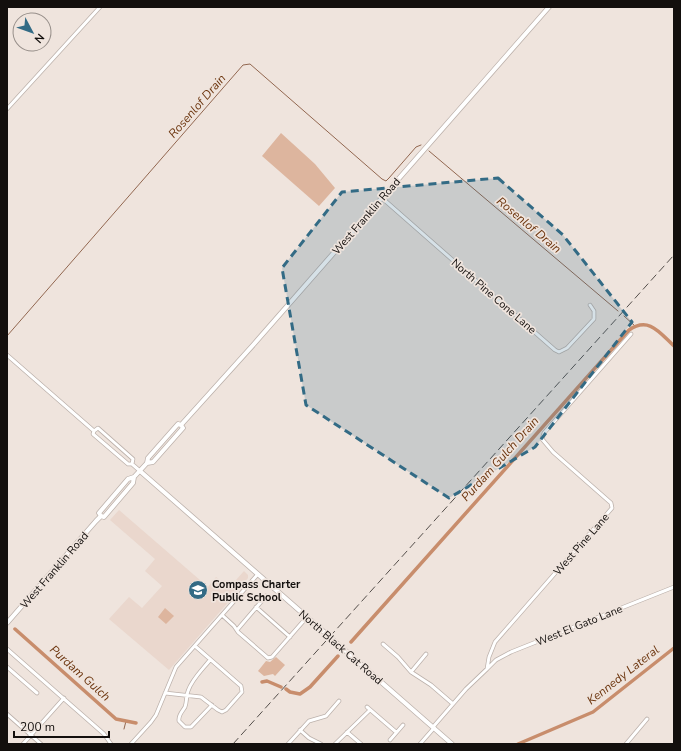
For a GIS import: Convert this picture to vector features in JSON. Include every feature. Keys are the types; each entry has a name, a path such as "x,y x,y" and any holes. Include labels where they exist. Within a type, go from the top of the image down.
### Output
{"main road":[{"name":"West Franklin Road","path":"101,516 99,513 128,479 134,477 147,463 153,462 183,428 180,424 254,344 549,7"},
{"name":"North Black Cat Road","path":"140,471 452,744"},
{"name":"West Franklin Road","path":"7,623 101,516 104,517 133,483 134,477"}],"street":[{"path":"7,109 100,7"},
{"name":"North Pine Cone Lane","path":"382,198 555,350 559,352 568,348 594,319 594,311 590,305"},
{"name":"West Pine Lane","path":"487,669 488,657 495,642 612,508 611,503 553,452 542,437 631,334"},
{"path":"7,355 94,431 94,434 99,439 128,464 132,464 140,471"},
{"path":"94,431 98,428 128,454 133,459 132,464"},
{"path":"134,743 156,715 176,667 258,574"},
{"name":"West El Gato Lane","path":"487,669 496,660 511,652 674,587"},
{"path":"237,630 266,596"},
{"path":"256,607 290,637"},
{"path":"222,615 238,632 269,658 272,657 307,617"},
{"path":"383,644 398,657 411,672 453,704"},
{"path":"165,693 201,697 222,712 225,711 241,693 242,690 240,686 195,646"},
{"path":"7,649 104,734 112,744"},
{"path":"411,672 426,654"},
{"path":"210,660 192,682 186,695 185,706 179,716 179,720 188,728 192,726 212,705"},
{"path":"7,668 37,694"},
{"path":"420,744 453,704 487,669"},
{"path":"22,744 64,698"},
{"path":"288,744 308,721 326,716 339,701"},
{"path":"335,744 368,708 396,732"},
{"path":"7,714 42,744"},
{"path":"626,744 648,719"},
{"path":"390,740 403,725"},
{"path":"300,730 309,738 321,744"},
{"path":"347,732 361,744"}],"highlighted area":[{"path":"498,178 563,235 632,322 535,447 449,498 306,405 282,268 342,192"}],"shaded area":[{"path":"281,133 315,164 335,188 319,206 262,156"},
{"name":"Compass Charter Public School","path":"119,510 208,587 216,577 229,588 244,571 248,575 248,578 231,599 169,670 109,619 129,597 142,608 162,586 145,571 155,559 110,520"},
{"path":"165,608 174,616 166,624 158,617"},
{"path":"276,657 285,665 275,676 273,674 264,676 258,671 266,661 270,662"}],"waterway":[{"name":"Rosenlof Drain","path":"7,336 243,65 250,64 386,181 416,147 421,145"},
{"name":"Rosenlof Drain","path":"429,151 618,311"},
{"name":"Rosenlof Drain","path":"624,316 635,326"},
{"name":"Purdam Gulch Drain","path":"351,642 629,330 636,326 648,325 659,332 674,346"},
{"name":"Purdam Gulch","path":"15,629 116,719 136,723"},
{"name":"Kennedy Lateral","path":"518,744 593,712 674,648"},
{"name":"Purdam Gulch","path":"286,689 290,692 300,694 310,687 338,656"},
{"name":"Purdam Gulch","path":"262,682 267,681 281,687"},
{"path":"124,729 126,721"}],"railway":[{"path":"233,744 674,255"}],"place":[{"name":"Compass Charter Public School","path":"198,590"}]}
